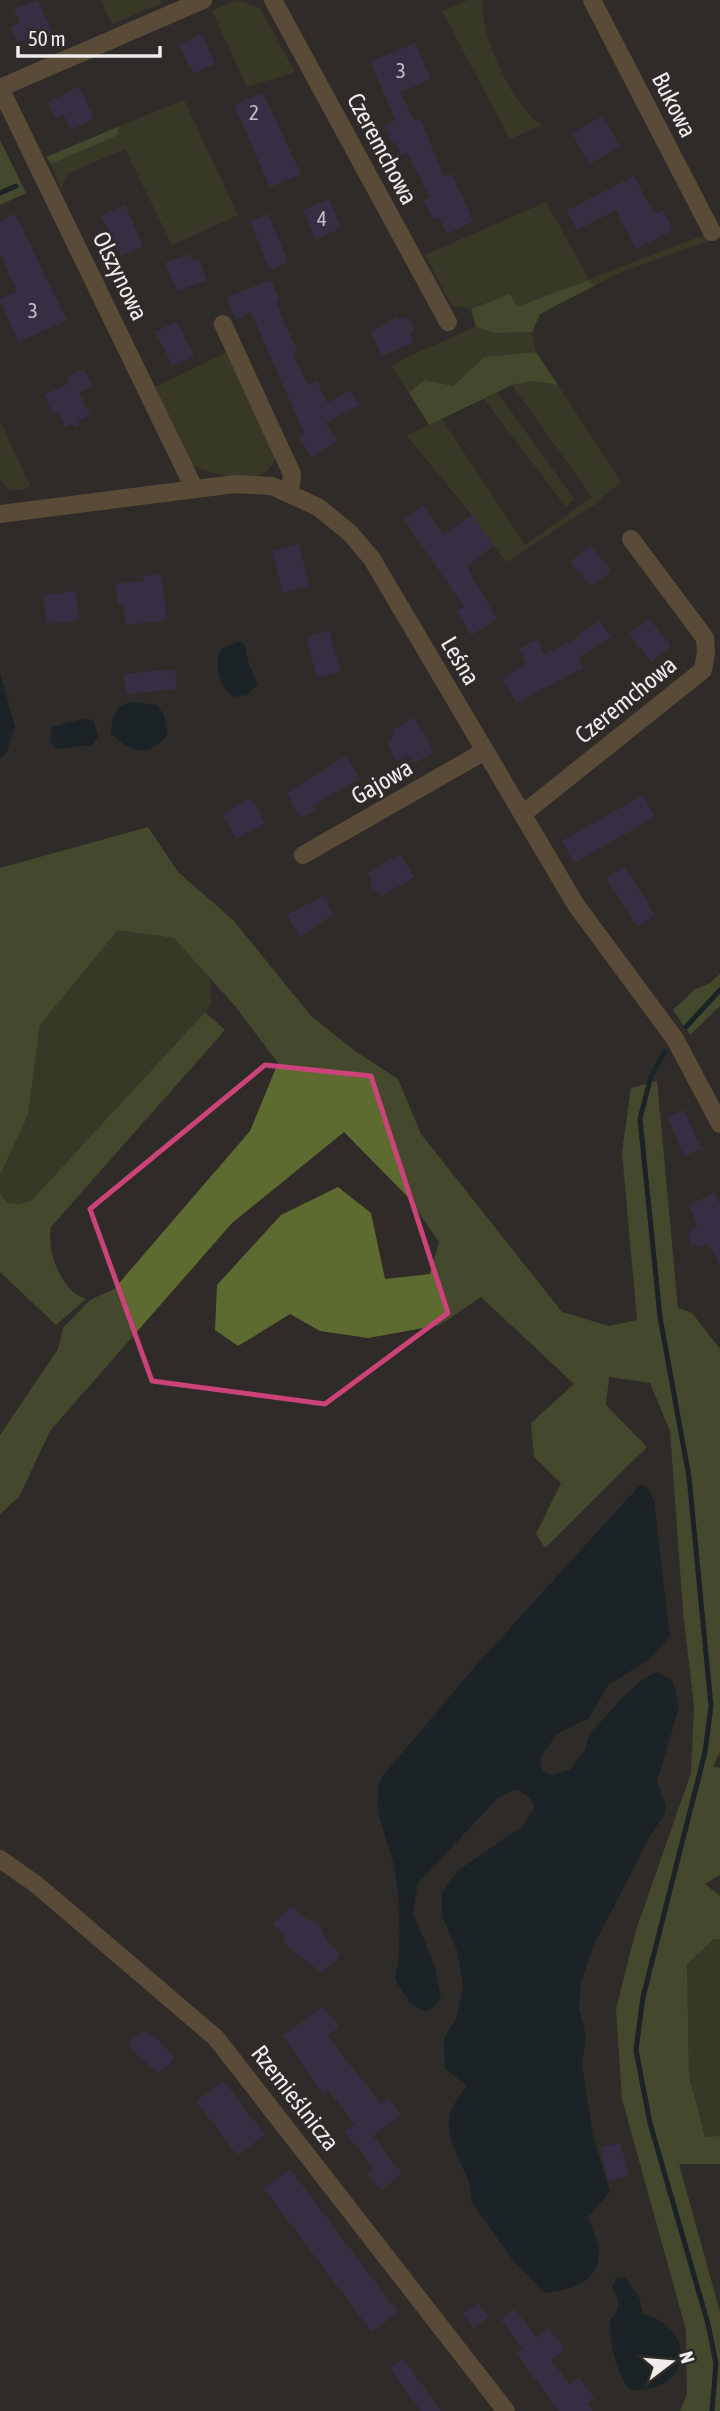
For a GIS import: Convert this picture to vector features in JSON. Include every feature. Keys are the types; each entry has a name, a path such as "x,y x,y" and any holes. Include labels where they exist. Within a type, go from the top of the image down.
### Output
{"street":[{"path":"0,88 203,0"},
{"name":"Czeremchowa","path":"273,0 448,322"},
{"name":"Bukowa","path":"592,0 712,232"},
{"name":"Olszynowa","path":"0,88 194,488"},
{"path":"223,324 292,474 290,493"},
{"name":"Leśna","path":"0,514 235,484 272,486 333,517 363,547 524,813 576,905 675,1039 720,1124"},
{"name":"Czeremchowa","path":"524,813 703,670 705,638 631,540"},
{"name":"Gajowa","path":"303,855 485,751"},
{"name":"Rzemieślnicza","path":"0,1859 37,1885 216,2038 506,2411"}],"highlighted area":[{"path":"265,1065 371,1076 448,1313 325,1404 152,1381 90,1209"}],"green space":[{"path":"101,0 161,0 162,3 112,24"},
{"path":"237,0 260,8 295,72 247,87 212,11"},
{"path":"468,0 483,0 486,31 500,69 520,104 542,125 510,139 442,11"},
{"path":"184,100 238,215 172,245 125,149 67,174 61,189 51,164 115,136 120,126"},
{"path":"120,126 116,136 51,164 46,157"},
{"path":"0,140 26,193 0,205"},
{"path":"546,202 589,279 720,229 720,237 619,273 594,286 589,280 517,308 510,294 471,309 452,306 425,255"},
{"path":"589,280 594,286 540,314 532,332 496,333 476,327 471,309 510,294 517,307"},
{"path":"476,327 496,333 532,332 536,352 485,357 452,386 424,380 409,393 392,367 405,358"},
{"path":"227,352 276,456 271,467 252,477 227,476 192,465 155,387"},
{"path":"536,352 558,385 532,381 512,385 429,425 409,393 424,380 453,386 484,357"},
{"path":"532,381 558,385 621,482 594,505 506,562 472,515 407,436 441,418 525,545 592,497 512,385"},
{"path":"497,392 574,499 566,507 484,399"},
{"path":"0,421 30,486 22,490 9,490 0,478"},
{"path":"148,827 178,872 234,921 311,1016 355,1051 398,1079 421,1134 562,1312 609,1326 637,1320 622,1152 631,1088 657,1081 678,1308 692,1313 720,1349 720,1752 713,1766 720,1768 720,1875 705,1884 720,1896 720,1939 714,1939 687,1964 689,2076 705,2137 720,2136 720,2164 679,2164 720,2312 720,2411 680,2411 687,2395 686,2330 622,2099 616,2009 636,1930 691,1773 694,1707 683,1611 670,1431 650,1383 609,1377 606,1405 647,1447 545,1548 536,1534 561,1483 534,1457 531,1423 574,1384 481,1297 440,1325 368,1338 320,1331 290,1314 238,1346 215,1330 217,1285 281,1215 338,1187 371,1213 385,1279 430,1274 439,1242 408,1197 344,1132 232,1223 50,1431 19,1497 0,1514 0,1435 58,1349 63,1328 90,1300 114,1289 250,1131 278,1063 235,1006 174,938 118,930 40,1025 28,1115 0,1175 0,868"},
{"path":"118,930 174,938 209,976 212,1004 31,1201 19,1205 7,1203 0,1193 0,1175 28,1115 40,1025"},
{"path":"720,974 720,1006 690,1035 673,1010 694,990 710,983"},
{"path":"205,1012 225,1030 51,1227 51,1247 57,1269 69,1288 86,1299 56,1325 0,1272 0,1193 7,1203 31,1201"},
{"path":"714,1939 720,1939 720,2136 705,2138 689,2076 687,1963"}],"water":[{"path":"241,641 245,645 248,662 258,684 247,695 233,697 221,681 218,662 221,649"},
{"path":"0,672 15,727 6,754 0,758"},
{"path":"135,702 156,705 163,713 168,734 161,742 147,750 132,749 111,733 116,711 123,705"},
{"path":"86,718 94,721 98,737 92,745 57,749 50,741 52,727"},
{"path":"640,1485 648,1487 654,1501 670,1636 650,1659 608,1685 589,1718 557,1734 540,1758 542,1770 552,1775 569,1770 585,1750 589,1735 643,1679 657,1672 673,1681 679,1707 657,1782 666,1805 664,1816 650,1836 594,1945 581,1983 579,2009 586,2035 582,2065 593,2135 610,2192 588,2217 598,2245 597,2264 593,2272 580,2284 545,2293 512,2259 471,2201 467,2178 449,2134 453,2106 467,2085 445,2069 444,2038 456,2019 463,1986 457,1950 442,1916 442,1892 457,1871 523,1826 534,1807 530,1798 517,1789 498,1798 418,1883 413,1913 434,1964 441,1997 432,2009 424,2011 410,2003 395,1980 400,1926 398,1899 395,1872 381,1824 378,1789 382,1777 472,1670"},
{"path":"625,2277 639,2297 643,2314 661,2322 674,2333 680,2346 681,2360 676,2372 666,2382 650,2389 630,2390 614,2357 610,2320 618,2304 612,2287 616,2278"}],"building":[{"path":"38,0 52,32 29,43 27,38 18,43 10,27 20,23 14,9"},
{"path":"202,34 215,64 194,73 178,45"},
{"path":"415,43 431,79 401,92 414,121 420,118 444,177 452,174 473,221 447,234 439,217 433,219 424,200 430,197 407,152 401,155 395,142 392,143 384,125 396,120 370,62"},
{"path":"79,86 94,119 70,130 64,115 55,119 48,103"},
{"path":"263,93 301,174 270,187 234,105"},
{"path":"603,116 620,147 589,164 572,133"},
{"path":"634,176 654,214 663,210 673,230 636,249 616,210 577,230 566,211"},
{"path":"329,199 341,228 315,239 303,210"},
{"path":"125,205 143,246 121,256 101,216"},
{"path":"15,214 67,320 19,342 0,302 0,299 17,291 0,254 0,221"},
{"path":"268,214 288,262 270,270 250,221"},
{"path":"189,254 193,262 199,259 207,280 177,291 165,263"},
{"path":"271,280 279,300 275,302 298,352 292,354 308,385 317,381 327,403 351,390 359,405 325,423 337,441 312,457 298,437 304,433 251,312 236,319 227,297"},
{"path":"407,316 414,330 409,332 414,342 382,356 371,332 396,317 398,320"},
{"path":"177,321 194,356 173,366 155,332"},
{"path":"84,369 92,386 79,392 90,415 79,420 78,427 71,424 65,427 58,412 53,414 44,395 70,383 67,377"},
{"path":"423,505 444,535 472,515 494,546 466,566 497,619 471,635 457,611 464,607 404,519"},
{"path":"298,544 310,586 283,593 272,551"},
{"path":"591,545 611,571 592,586 570,562"},
{"path":"161,574 167,620 126,625 123,603 118,603 115,584 144,581 143,576"},
{"path":"76,591 79,620 47,624 43,595"},
{"path":"649,619 671,646 651,662 629,634"},
{"path":"600,621 611,637 578,658 583,668 516,703 502,678 527,664 519,649 537,640 544,655 581,636 579,634"},
{"path":"329,631 341,672 317,678 306,637"},
{"path":"175,669 177,689 126,694 124,674"},
{"path":"414,717 434,752 413,764 408,755 397,761 387,744 394,733 392,731"},
{"path":"346,756 360,779 313,805 316,810 301,818 287,793"},
{"path":"643,795 655,817 574,863 562,841"},
{"path":"251,798 265,823 236,839 222,814"},
{"path":"400,854 414,877 382,896 370,886 372,878 368,873"},
{"path":"625,867 655,915 638,927 606,878"},
{"path":"323,896 334,914 300,937 287,915"},
{"path":"684,1110 701,1149 684,1156 668,1117"},
{"path":"714,1193 720,1204 720,1265 709,1244 691,1244 688,1237 690,1230 698,1226 689,1205"},
{"path":"291,1906 303,1917 318,1923 328,1942 341,1955 322,1973 288,1947 283,1938 285,1936 273,1924"},
{"path":"323,2006 339,2027 327,2036 381,2104 388,2099 401,2115 373,2136 402,2174 381,2190 368,2174 374,2169 345,2132 355,2124 328,2090 323,2095 283,2036"},
{"path":"145,2030 151,2036 153,2034 175,2058 159,2074 130,2048 130,2037 138,2037"},
{"path":"224,2081 265,2135 237,2155 196,2101"},
{"path":"620,2143 629,2176 608,2181 600,2148"},
{"path":"290,2169 398,2312 372,2332 264,2189"},
{"path":"478,2303 488,2317 474,2328 463,2314"},
{"path":"515,2309 536,2338 548,2328 565,2349 551,2360 570,2385 579,2378 595,2398 587,2404 593,2411 560,2411 516,2354 523,2348 501,2320"},
{"path":"403,2358 441,2411 421,2411 390,2368"}],"waterway":[{"path":"0,193 16,186"},
{"path":"686,1027 720,990"},
{"path":"665,1052 651,1076 640,1119 660,1317 689,1477 711,1706 705,1752 643,1997 636,2050 650,2123 708,2324 716,2363 712,2411"}]}
